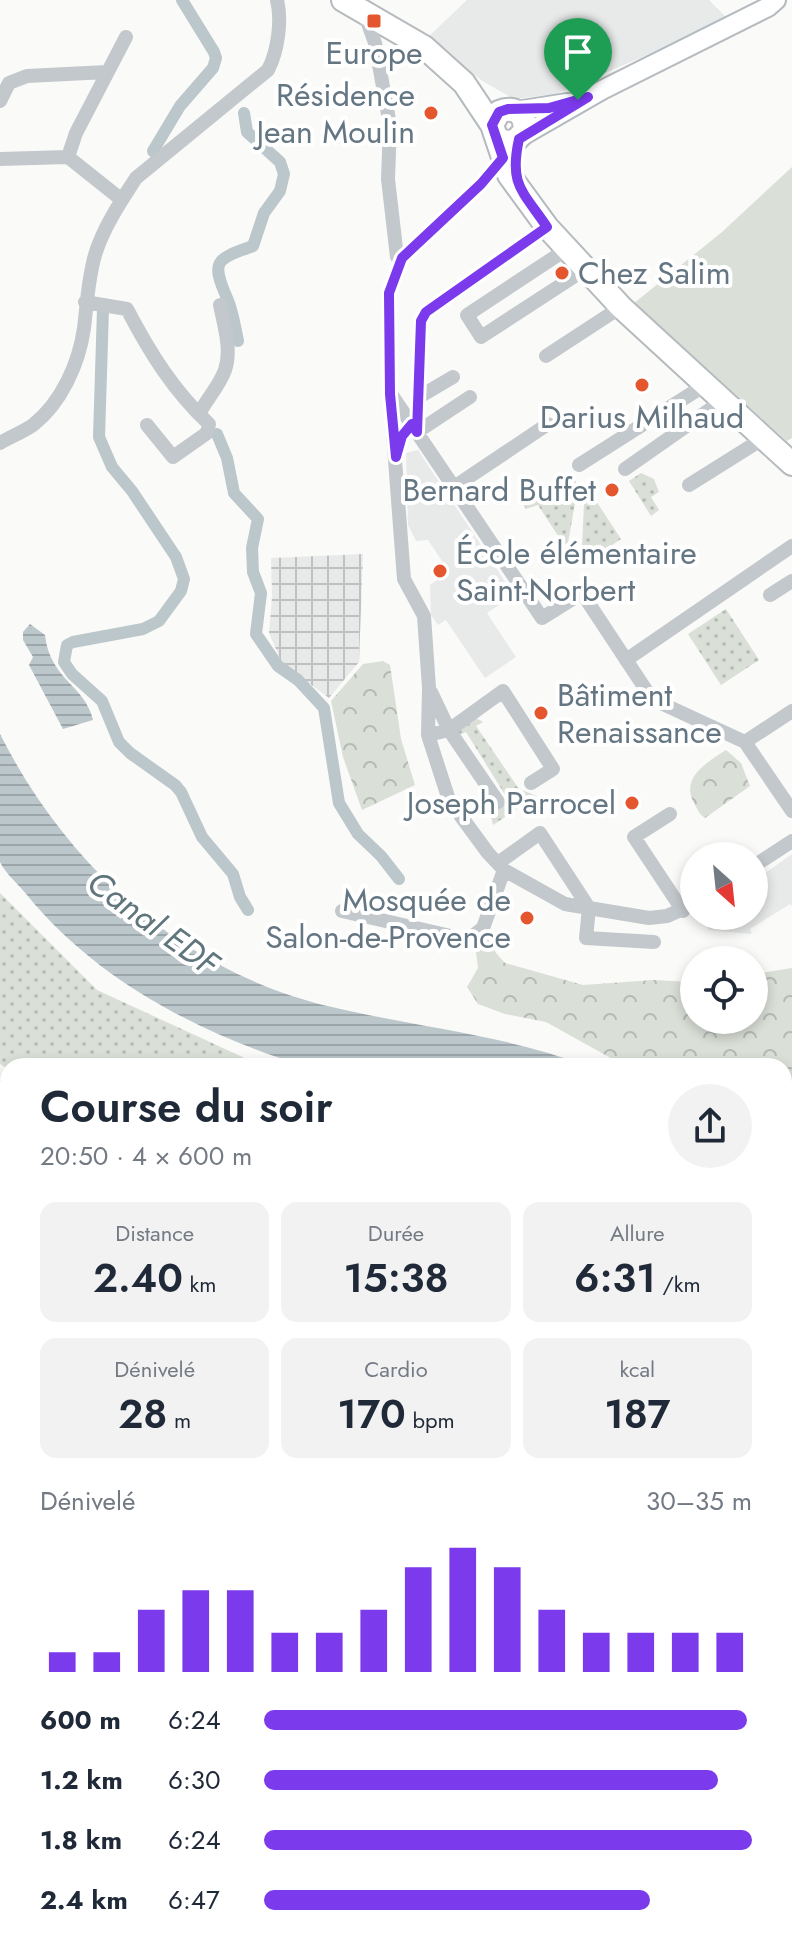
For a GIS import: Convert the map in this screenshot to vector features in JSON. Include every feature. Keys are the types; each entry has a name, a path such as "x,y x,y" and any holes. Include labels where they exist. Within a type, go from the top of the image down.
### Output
{"main road":[{"path":"330,0 362,10 424,47 464,83 509,141 547,227 584,270 792,464"}],"street":[{"path":"509,141 772,3 789,0"},
{"path":"0,443 33,425 53,404 72,374 84,330 85,302 95,252 136,178 268,70 275,52 281,3"},
{"path":"362,10 375,43 390,125 388,179 397,257"},
{"path":"68,157 76,133 126,37"},
{"path":"0,101 9,83 27,76 107,72"},
{"path":"588,97 549,108 509,141 481,184 402,258 389,293 390,394 404,579 424,616 429,688 428,735 449,800 501,866 565,904 649,918 680,910"},
{"path":"0,159 68,157 122,200"},
{"path":"414,428 419,397 421,321 426,312 547,227"},
{"path":"567,249 467,315 481,337 584,270"},
{"path":"85,302 127,309 147,347 184,401 209,424 207,433 173,457 147,425"},
{"path":"199,414 225,372 227,363 220,305"},
{"path":"546,356 621,307"},
{"path":"419,397 453,377"},
{"path":"579,465 705,385"},
{"path":"390,394 542,618 582,593 652,699 745,742 792,811"},
{"path":"396,457 402,436 470,397"},
{"path":"625,469 722,401"},
{"path":"454,487 548,424"},
{"path":"689,485 764,438"},
{"path":"626,660 792,546"},
{"path":"770,595 792,581"},
{"path":"429,688 449,730 498,802"},
{"path":"428,735 449,730 503,691 553,769 531,783"},
{"path":"745,742 792,711"},
{"path":"670,814 634,837 680,897"},
{"path":"342,911 468,940 483,928 501,866 540,833 589,908 586,938 654,942"},
{"path":"768,857 792,841"}],"shaded area":[{"path":"467,0 709,0 729,20 556,94 514,99 484,82 426,39"},
{"path":"418,450 514,595 487,613 516,657 485,678 446,620 438,625 431,615 430,585 439,579 435,571 444,564 428,540 416,541 408,525 406,453"},
{"path":"363,554 359,662 329,698 282,663 269,633 271,558"},
{"path":"792,854 792,906 790,904 768,918 768,871"},
{"path":"709,930 750,930 750,934"}],"green space":[{"path":"792,167 792,438 787,441 633,304 722,232"},
{"path":"641,473 654,479 659,492 651,497 659,510 651,516 629,481"},
{"path":"562,478 567,483 575,480 578,486 568,543 564,545 538,505 526,509 523,504"},
{"path":"585,484 621,539 581,566"},
{"path":"726,609 759,660 721,685 688,634"},
{"path":"383,661 390,665 401,739 415,785 362,810 343,757 331,701 363,664"},
{"path":"476,718 483,722 476,726 519,789 537,796 493,825 490,812 507,798 466,732 456,736 457,731"},
{"path":"726,750 741,763 750,786 705,818 694,803 690,786 698,772"},
{"path":"0,893 97,990 245,1058 0,1058"},
{"path":"484,937 505,963 583,985 680,981 680,1034 768,1034 768,972 792,968 792,1058 611,1058 546,1022 505,1014 478,1004 467,987 478,968 475,944"}],"water":[{"path":"30,624 45,635 53,662 83,698 93,720 63,729 29,665 33,657 23,640 23,632"},
{"name":"Canal EDF","path":"0,734 27,783 59,828 95,870 136,908 180,941 227,969 278,991 332,1007 493,1039 564,1058 280,1058 265,1053 190,1021 118,978 85,954 55,926 0,862"}],"waterway":[{"path":"153,151 180,106 213,68 216,58 182,0"},
{"path":"238,341 218,268 224,258 253,246 264,213 280,191 284,174 280,162 247,132 244,113"},
{"path":"103,309 99,437 112,467 176,557 184,579 181,591 159,621 143,629 73,642 67,645 64,662 72,674 102,701 119,742 181,792 202,837 233,874 248,910"},
{"path":"217,434 227,458 234,493 258,519 252,548 253,572 261,593 256,634 278,666 298,680 324,708 339,803 358,834 399,879"}],"place":[{"name":"Europe","path":"374,21"},
{"name":"Résidence Jean Moulin","path":"431,113"},
{"name":"Chez Salim","path":"562,273"},
{"name":"Darius Milhaud","path":"642,385"},
{"name":"Bernard Buffet","path":"612,490"},
{"name":"École élémentaire Saint-Norbert","path":"440,571"},
{"name":"Bâtiment Renaissance","path":"541,713"},
{"name":"Joseph Parrocel","path":"632,803"},
{"name":"Mosquée de Salon-de-Provence","path":"527,918"}],"route":[{"path":"588,97 522,136 514,158 515,181 547,227 446,297 426,312 421,321 417,432 412,424 402,436 396,457 390,394 389,293 402,258 481,184 503,158 492,129 493,120 499,112 549,108 578,100 588,97"}]}
